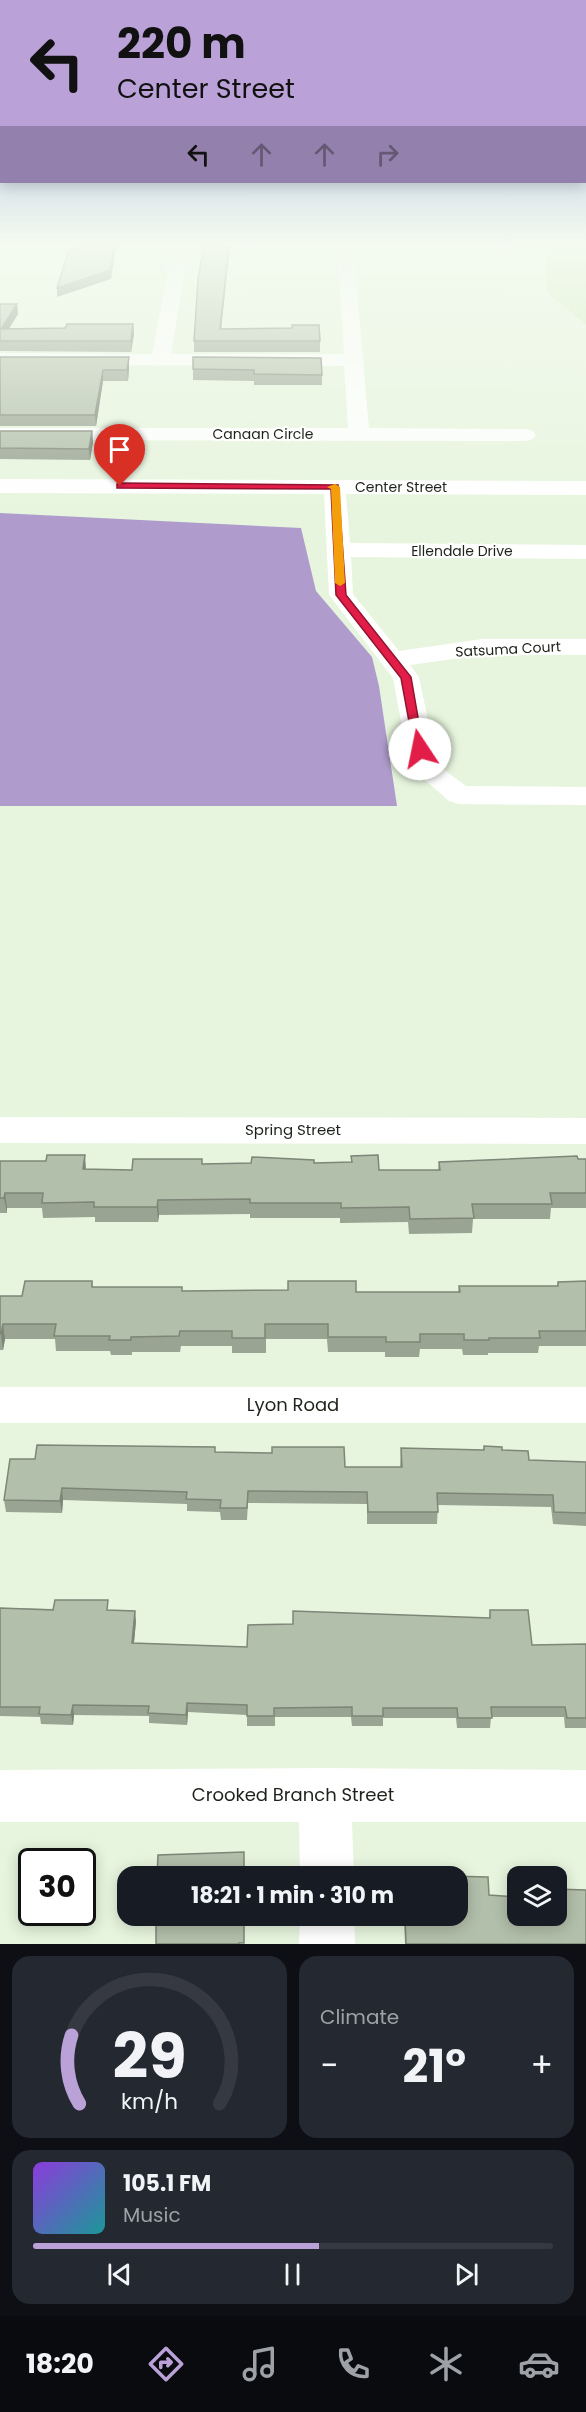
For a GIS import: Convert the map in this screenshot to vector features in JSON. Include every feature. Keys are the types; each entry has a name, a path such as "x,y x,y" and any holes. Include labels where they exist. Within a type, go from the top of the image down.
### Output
{"street":[{"path":"160,360 164,336"},
{"path":"352,336 359,434"},
{"path":"0,359 354,360"},
{"name":"Canaan Circle","path":"0,434 526,435"},
{"name":"Center Street","path":"0,486 586,488"},
{"path":"335,487 341,595 406,677 420,749 431,773 459,795 586,796"},
{"name":"Ellendale Drive","path":"337,550 586,552"},
{"name":"Satsuma Court","path":"394,659 482,647 586,647"},
{"name":"Spring Street","path":"0,1130 586,1131"},
{"name":"Lyon Road","path":"0,1405 586,1405"},
{"path":"326,1794 327,1866"},
{"name":"Crooked Branch Street","path":"0,1796 326,1794 586,1796"},
{"path":"327,1926 327,1944"}],"shaded area":[{"path":"0,513 301,528 316,591 372,657 379,686 397,806 0,806"}],"building":[{"path":"0,336 132,336 131,341 0,341"},
{"path":"194,336 320,336 320,341 194,341"},
{"path":"0,357 129,357 127,370 103,370 95,415 0,415"},
{"path":"193,357 321,358 322,375 254,374 254,370 193,369"},
{"path":"0,431 92,431 89,449 0,448"},
{"path":"47,1155 85,1155 83,1169 132,1170 133,1159 202,1159 202,1164 251,1163 252,1157 314,1160 314,1163 352,1162 351,1156 378,1155 379,1170 440,1170 439,1162 577,1156 578,1159 586,1159 586,1193 550,1193 552,1204 472,1204 474,1218 410,1219 409,1207 341,1208 341,1203 250,1203 250,1199 158,1200 157,1207 94,1207 94,1202 42,1203 43,1193 5,1193 4,1198 0,1198 0,1161 46,1161"},
{"path":"25,1281 92,1281 92,1287 182,1287 182,1291 288,1290 288,1281 356,1281 356,1292 460,1292 459,1286 558,1286 558,1282 586,1281 586,1331 539,1331 540,1338 489,1338 489,1340 464,1340 464,1334 420,1334 420,1342 386,1342 386,1337 328,1337 328,1324 265,1324 265,1338 232,1338 232,1331 180,1331 179,1336 109,1340 110,1336 54,1336 56,1324 3,1324 0,1334 0,1296 22,1296"},
{"path":"37,1445 215,1447 215,1452 272,1453 272,1447 344,1447 345,1467 402,1467 401,1448 484,1450 484,1446 502,1447 502,1450 528,1451 529,1460 586,1462 586,1513 554,1512 553,1495 437,1493 438,1512 368,1512 367,1492 248,1491 247,1508 220,1508 221,1500 186,1499 187,1492 62,1488 60,1501 4,1500 10,1459 35,1459"},
{"path":"55,1600 108,1600 107,1610 135,1611 132,1643 247,1647 248,1625 293,1624 293,1611 490,1618 490,1610 528,1610 532,1645 586,1644 586,1718 567,1718 565,1707 491,1707 492,1718 458,1718 457,1708 383,1708 383,1716 352,1716 352,1707 274,1708 274,1716 247,1716 247,1705 187,1703 186,1715 148,1713 149,1706 73,1705 71,1715 39,1714 40,1707 0,1707 0,1608 53,1610"},
{"path":"244,1852 244,1866 157,1866 158,1855"},
{"path":"468,1876 488,1877 489,1895 507,1896 507,1926 567,1926 567,1889 586,1890 586,1944 406,1944 405,1926 468,1926"},
{"path":"156,1926 244,1926 244,1943 156,1944"}],"slow traffic":[{"path":"332,487 335,487 340,583"}],"route":[{"path":"120,486 335,487 341,595 406,677 420,749"}]}
